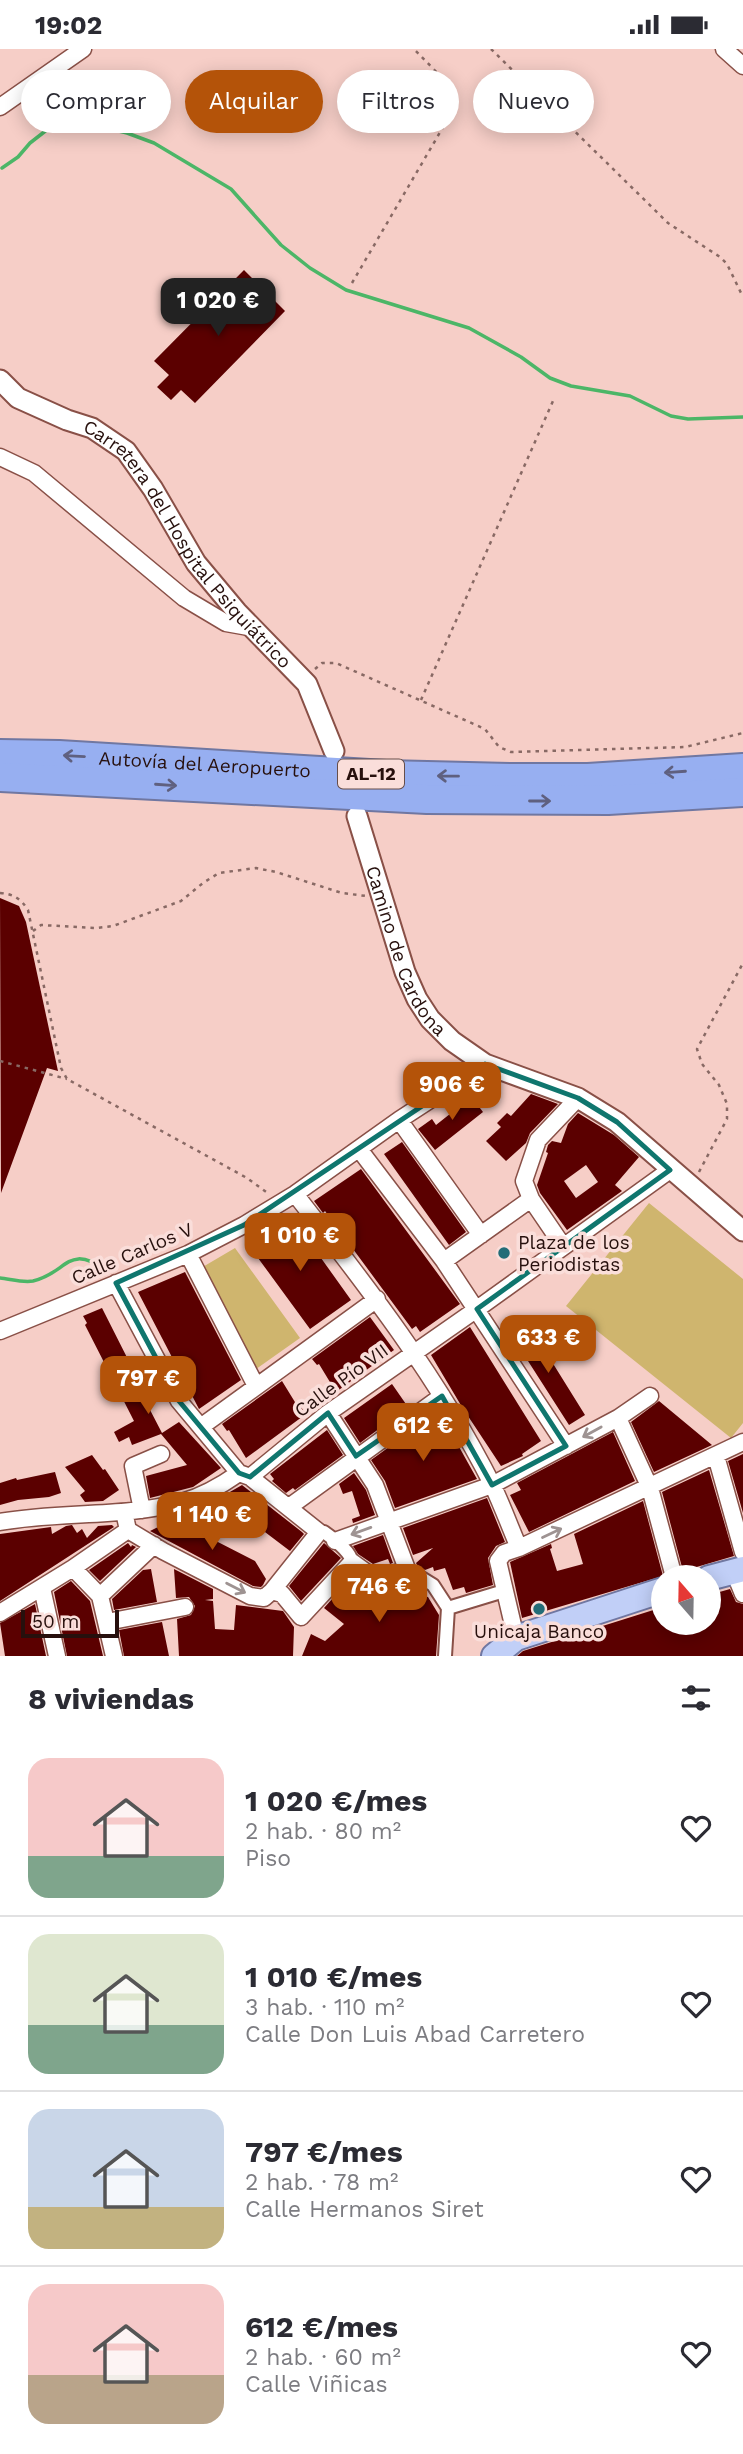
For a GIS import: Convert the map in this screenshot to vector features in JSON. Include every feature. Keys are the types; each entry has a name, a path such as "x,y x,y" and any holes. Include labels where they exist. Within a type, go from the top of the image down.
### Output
{"highway":[{"name":"Autovía del Aeropuerto","path":"0,754 386,775 510,778 588,778 743,768"},
{"name":"Autovía del Aeropuerto","path":"0,777 440,800 608,800 743,792"}],"main road":[{"path":"721,1576 741,1572"},
{"path":"494,1656 516,1638 651,1594"}],"street":[{"path":"0,107 83,49"},
{"path":"724,49 743,66"},
{"name":"Carretera del Hospital Psiquiátrico","path":"0,380 18,398 66,420 92,428 126,451 153,489 195,563 307,684 334,751"},
{"path":"0,457 34,473 184,598 226,623 254,628"},
{"name":"Camino de Cardona","path":"357,816 405,972 430,1019 452,1041 485,1064 578,1098 617,1122 743,1230"},
{"name":"Calle Carlos V","path":"0,1331 188,1254 244,1225 485,1064"},
{"path":"563,1246 531,1199 524,1181 538,1140 578,1098"},
{"path":"399,1120 481,1235"},
{"path":"359,1149 444,1261 566,1446"},
{"name":"Calle Pío VII","path":"0,1522 66,1514 142,1510 183,1502 244,1475 670,1170"},
{"path":"288,1198 377,1299 415,1352 492,1485 519,1548"},
{"path":"444,1261 531,1199"},
{"path":"188,1254 256,1386"},
{"path":"116,1283 179,1401 244,1475 319,1532 324,1532 351,1556 352,1562 377,1580 407,1569"},
{"path":"202,1426 377,1299"},
{"path":"289,1507 442,1395"},
{"path":"335,1541 492,1485 618,1418 650,1396"},
{"path":"328,1413 375,1485 407,1569 433,1585 448,1608 445,1656"},
{"path":"618,1418 650,1488 671,1565"},
{"path":"516,1638 498,1561 503,1553 650,1488 743,1442"},
{"path":"142,1510 133,1466 161,1454"},
{"path":"716,1456 741,1572"},
{"path":"124,1512 128,1530 250,1595 264,1598 319,1532"},
{"path":"0,1613 128,1530"},
{"path":"100,1597 154,1545"},
{"path":"272,1591 282,1594 301,1617 352,1562"},
{"path":"73,1568 100,1597 114,1656"},
{"path":"41,1588 57,1656"},
{"path":"448,1608 504,1591"},
{"path":"107,1622 185,1607"}],"path":[{"path":"352,283 456,105 453,89 414,49"},
{"path":"491,49 668,223 720,257 727,264 743,297"},
{"path":"421,700 553,401"},
{"path":"307,684 312,671 322,663 336,663 485,729 499,747 512,752 685,747 743,733"},
{"path":"33,931 41,925 96,928 113,926 181,901 219,873 256,868 276,871 342,893 384,898"},
{"path":"0,893 11,893 23,902 28,910 61,1067 67,1080"},
{"path":"691,1187 727,1119 727,1104 719,1085 702,1065 697,1049 743,963"},
{"path":"0,1061 67,1080 288,1198"}],"highlighted area":[{"path":"485,1064 578,1098 617,1122 670,1170 477,1309 566,1446 492,1485 442,1396 356,1456 328,1413 250,1477 239,1473 179,1401 116,1283 244,1225"}],"shaded area":[{"path":"649,1203 743,1279 743,1423 731,1438 566,1306"},
{"path":"235,1248 300,1338 252,1372 201,1268"}],"building":[{"path":"244,270 285,311 195,403 181,390 171,400 157,387 169,375 154,361"},
{"path":"0,898 19,906 26,922 58,1071 47,1068 1,1193"},
{"path":"467,1091 483,1112 435,1150 418,1129 432,1119 436,1125 460,1106 456,1100"},
{"path":"531,1094 558,1104 530,1133 526,1143 506,1161 486,1141 501,1127 497,1123 507,1113 511,1116"},
{"path":"578,1113 614,1135 639,1157 615,1185 622,1191 567,1230 537,1185 548,1153 548,1145 552,1141 561,1143 568,1124","holes":["586,1165 598,1182 576,1198 564,1181"]},
{"path":"402,1142 466,1232 449,1245 384,1154"},
{"path":"361,1169 460,1304 420,1332 416,1326 412,1329 325,1211 323,1213 314,1201"},
{"path":"291,1216 351,1300 310,1329 250,1247"},
{"path":"185,1272 241,1380 199,1409 138,1292"},
{"path":"102,1308 151,1405 148,1406 162,1433 179,1422 221,1468 193,1487 150,1498 146,1476 187,1465 161,1434 132,1445 129,1437 119,1442 114,1432 134,1421 85,1325 87,1323 83,1316"},
{"path":"370,1317 394,1350 336,1392 319,1364 312,1359"},
{"path":"529,1325 585,1415 569,1425 512,1336"},
{"path":"470,1327 541,1441 522,1454 523,1456 501,1466 431,1355"},
{"path":"282,1381 298,1407 306,1414 246,1458 229,1430 222,1424"},
{"path":"392,1384 408,1407 360,1443 344,1418"},
{"path":"659,1401 712,1445 654,1472 631,1422"},
{"path":"439,1411 477,1479 395,1508 385,1481 371,1460"},
{"path":"327,1430 343,1455 295,1490 293,1488 286,1493 272,1481 274,1479 270,1474"},
{"path":"613,1432 635,1481 529,1532 510,1495 521,1490 517,1483"},
{"path":"743,1454 743,1513 728,1461"},
{"path":"92,1455 119,1490 103,1501 85,1502 80,1495 85,1491 65,1467"},
{"path":"709,1470 734,1556 703,1565 681,1565 662,1492"},
{"path":"55,1472 61,1493 0,1505 0,1483"},
{"path":"354,1473 366,1490 375,1515 353,1523 352,1519 360,1516 352,1491 343,1494 339,1484"},
{"path":"242,1485 304,1534 290,1551 228,1504 225,1507 216,1500"},
{"path":"487,1498 505,1542 496,1546 488,1558 493,1585 466,1593 464,1587 453,1590 445,1568 434,1571 433,1567 425,1570 417,1565 433,1548 413,1555 403,1528"},
{"path":"643,1501 660,1565 651,1565 651,1580 522,1618 510,1562 551,1544 557,1571 583,1564 574,1534"},
{"path":"176,1518 175,1520 255,1561 266,1579 263,1585 253,1586 150,1531"},
{"path":"72,1525 77,1533 82,1529 87,1538 98,1526 114,1527 0,1601 0,1534 51,1527 52,1534"},
{"path":"383,1535 393,1563 390,1564 388,1559 373,1564 358,1554 353,1546"},
{"path":"128,1543 131,1547 136,1547 100,1581 89,1570"},
{"path":"324,1543 341,1558 301,1601 289,1586"},
{"path":"151,1569 157,1602 114,1610 112,1599 143,1570"},
{"path":"174,1569 213,1589 213,1599 205,1600 213,1601 215,1629 234,1630 236,1605 283,1611 294,1627 293,1656 179,1656 177,1619 191,1615 195,1606 189,1597 176,1598"},
{"path":"351,1578 359,1580 372,1590 381,1592 390,1587 428,1597 439,1615 436,1656 302,1656 311,1634 325,1641 344,1624 324,1608"},
{"path":"71,1581 90,1601 103,1656 67,1656 54,1592"},
{"path":"730,1589 736,1602 743,1604 743,1656 517,1656 523,1651 651,1611 651,1635 721,1635 721,1592"},
{"path":"35,1604 46,1656 5,1656 0,1623"},
{"path":"162,1622 169,1656 124,1656 119,1630"}],"waterway":[{"path":"2,168 48,129 102,127 127,133 154,143 231,189 281,245 310,268 346,290 469,328 521,357 550,378 571,386 630,396 671,416 688,419 743,417"},
{"path":"0,1278 33,1281 75,1259 94,1263 107,1271"}],"place":[{"name":"Plaza de los Periodistas","path":"504,1253"},
{"name":"Unicaja Banco","path":"539,1609"}]}
